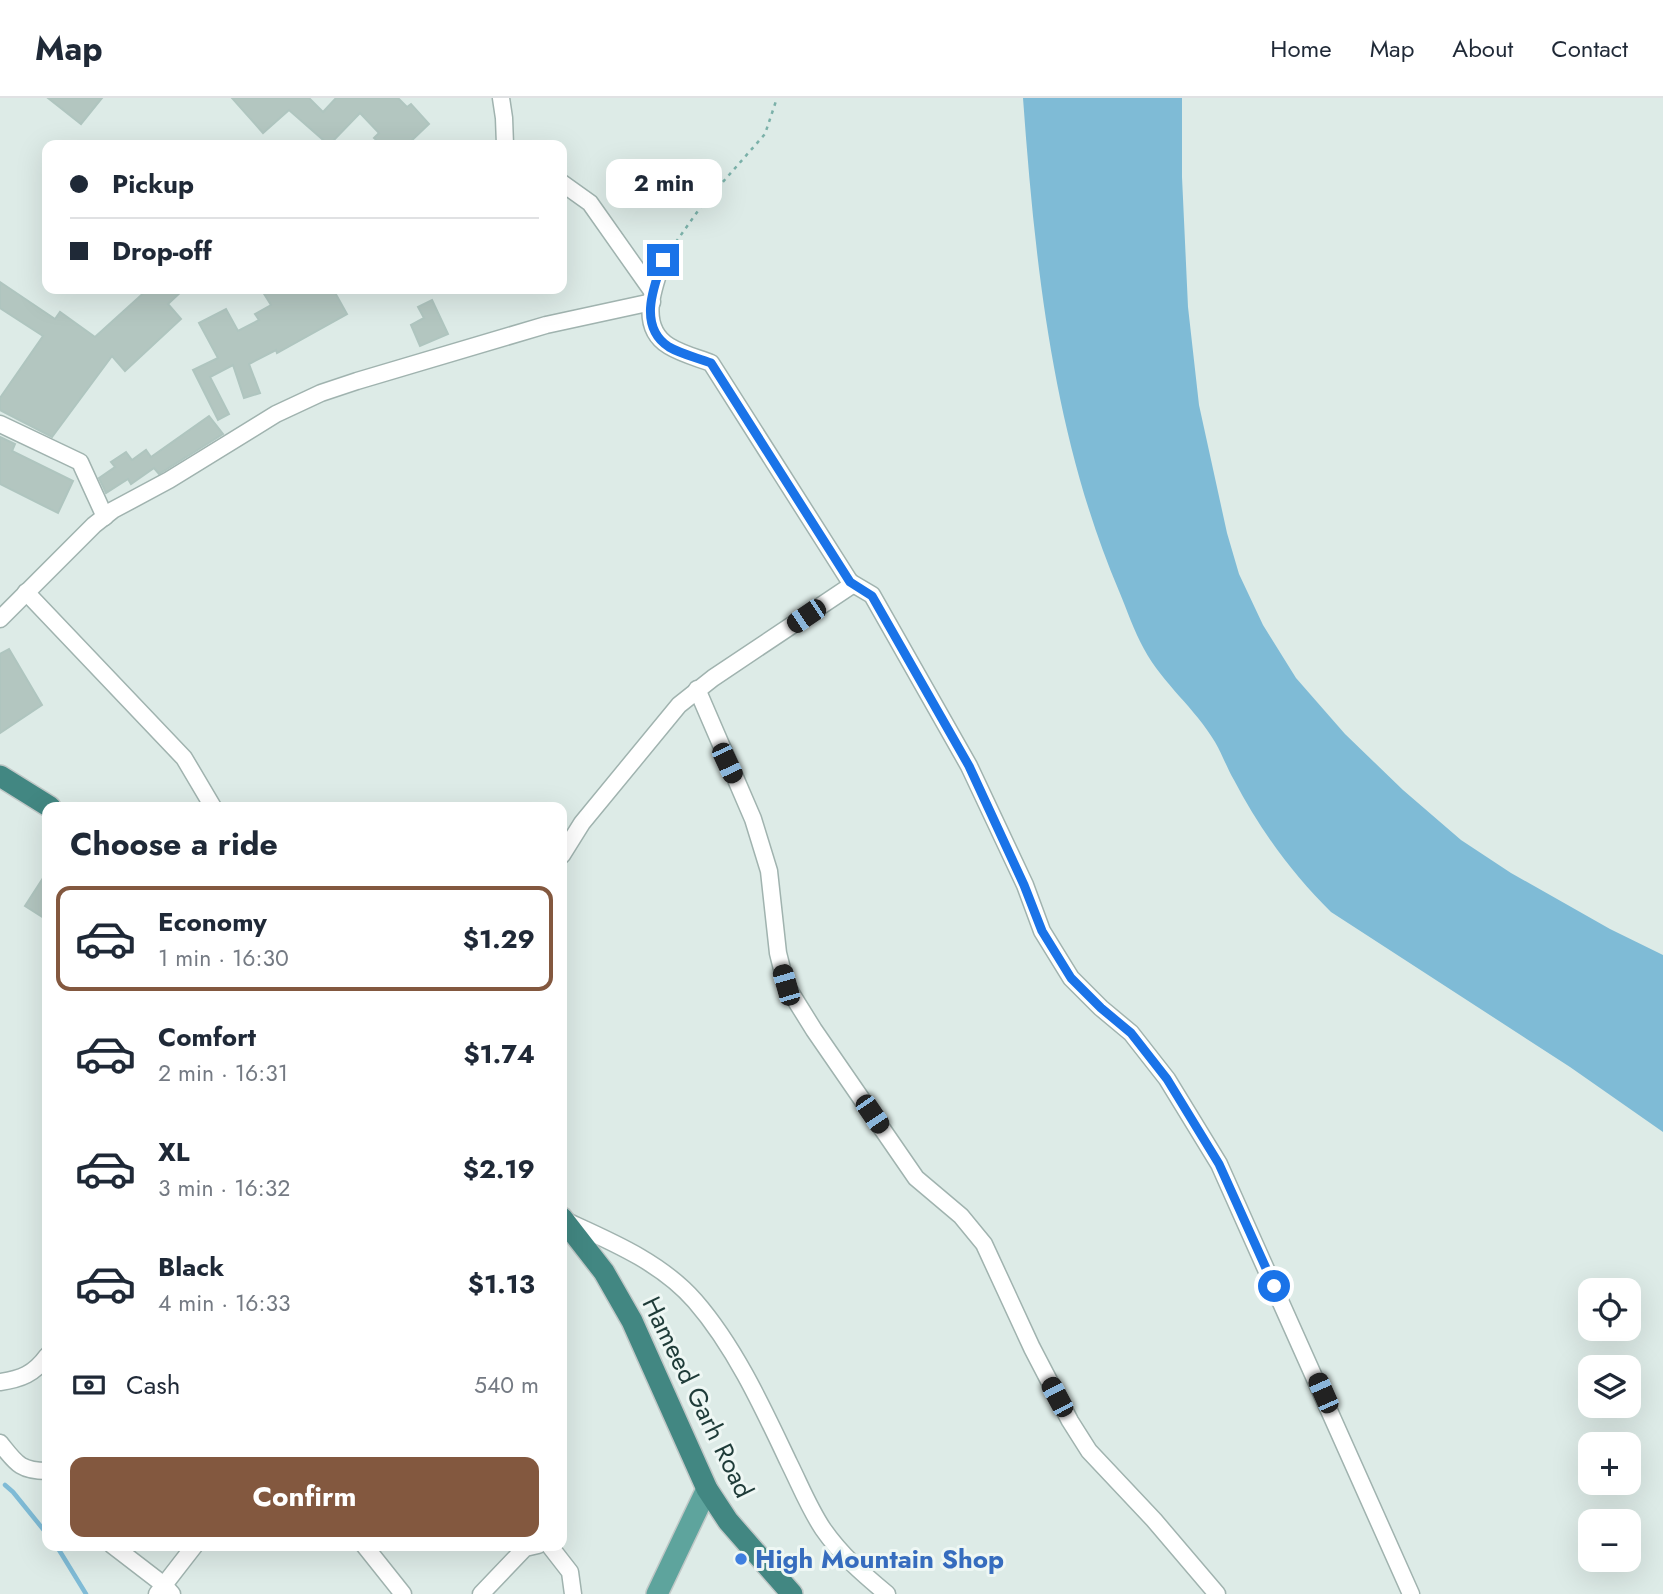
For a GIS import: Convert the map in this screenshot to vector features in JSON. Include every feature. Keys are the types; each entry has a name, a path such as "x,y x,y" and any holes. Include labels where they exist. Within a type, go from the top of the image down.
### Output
{"highway":[{"path":"0,776 42,802"},
{"name":"Hameed Garh Road","path":"567,1224 604,1272 632,1321 707,1489 728,1521 792,1594"}],"main road":[{"path":"657,1594 707,1489"}],"street":[{"path":"500,98 505,140"},
{"path":"567,186 590,202 652,296"},
{"path":"663,260 652,296 650,320 658,338 671,348 711,363 850,582 872,596 969,766 1024,885 1042,931 1071,978 1131,1033 1167,1079 1219,1164 1288,1314 1410,1594"},
{"path":"0,619 105,517 276,414 321,393 652,296"},
{"path":"0,424 80,462 105,517"},
{"path":"567,847 582,823 658,729 697,690 852,585 850,582"},
{"path":"26,592 184,758 210,802"},
{"path":"697,690 753,819 769,871 778,953 786,985 916,1178 961,1216 984,1244 1032,1348 1089,1451 1154,1520 1217,1594"},
{"path":"567,1220 625,1248 665,1273 695,1301 737,1363 823,1530 849,1562 887,1594"},
{"path":"0,1382 20,1379 42,1363"},
{"path":"0,1443 12,1458 28,1471 42,1471"},
{"path":"119,1551 164,1591 191,1551"},
{"path":"369,1551 402,1594"},
{"path":"481,1594 522,1551"},
{"path":"553,1551 570,1572 573,1594"}],"path":[{"path":"663,260 701,208 765,134 776,98"}],"water":[{"path":"1023,98 1182,98 1182,177 1188,307 1199,405 1227,533 1239,574 1263,625 1296,678 1345,734 1403,790 1461,840 1511,873 1610,929 1663,955 1663,1132 1570,1067 1331,912 1277,850 1244,798 1207,730 1152,662 1134,628 1096,532 1063,411 1041,286"}],"building":[{"path":"48,98 102,98 81,124"},
{"path":"232,98 309,98 323,112 336,98 398,98 407,107 411,104 429,124 412,140 376,140 374,138 379,133 360,113 334,140 323,140 289,110 263,133"},
{"path":"0,282 55,319 60,312 95,337 142,294 179,294 168,304 181,319 125,371 112,356 52,437 0,410 0,398 43,336 0,308"},
{"path":"264,294 336,294 347,314 277,353 276,350 249,364 260,393 244,398 233,365 210,377 229,414 218,420 193,370 218,358 199,323 226,309 238,331 259,320 255,314 271,305"},
{"path":"432,300 448,334 420,346 411,325 424,318 418,307"},
{"path":"209,416 223,434 159,474 154,468 131,484 128,479 106,493 99,478 115,467 111,462 126,452 132,460 146,450 151,457"},
{"path":"0,437 15,444 12,451 73,481 58,513 0,484"},
{"path":"9,649 42,705 0,733 0,654"},
{"path":"42,880 42,917 25,906"}],"waterway":[{"path":"5,1485 42,1528"},
{"path":"60,1551 86,1594"}],"place":[{"name":"High Mountain Shop","path":"741,1559"}],"route":[{"path":"663,260 652,291 650,320 653,330 658,338 671,348 711,363 850,582 872,596 969,766 1024,885 1042,931 1071,978 1131,1033 1167,1079 1219,1164 1274,1286"}]}
